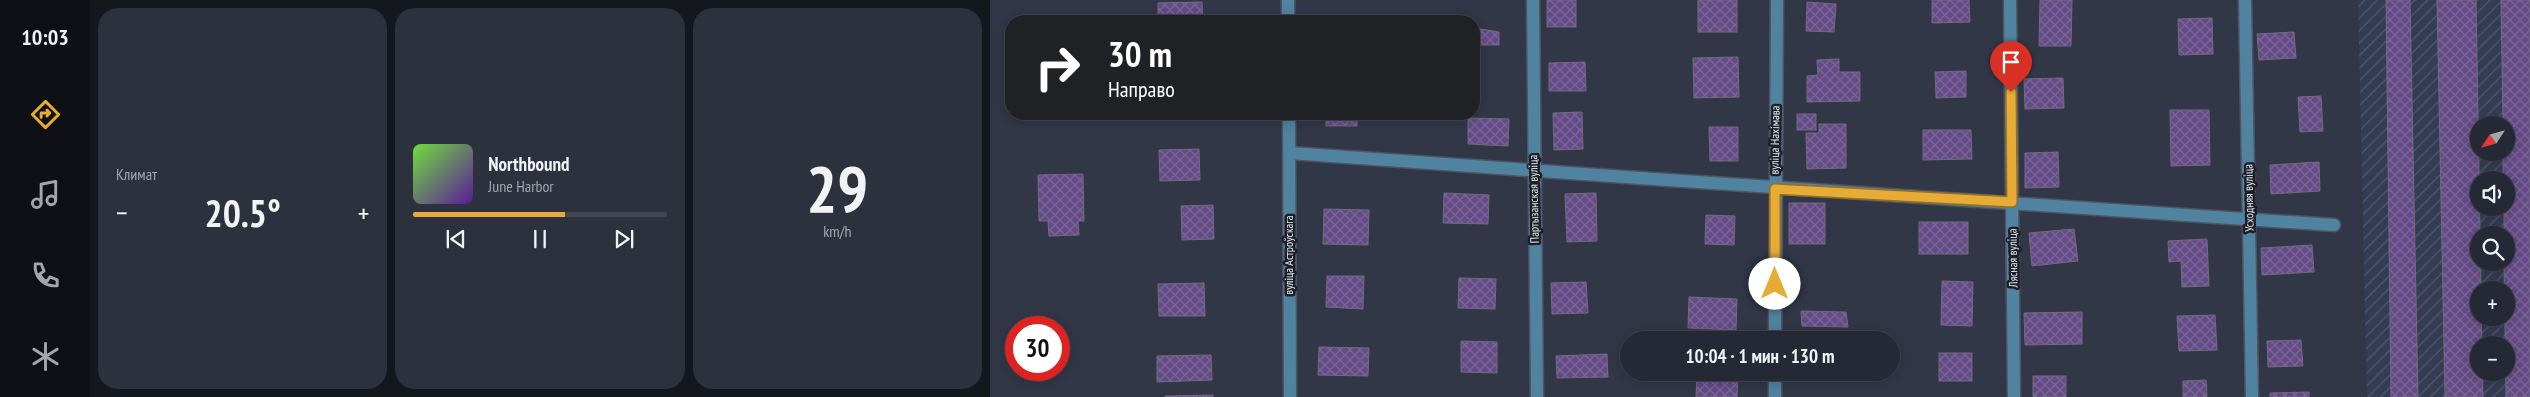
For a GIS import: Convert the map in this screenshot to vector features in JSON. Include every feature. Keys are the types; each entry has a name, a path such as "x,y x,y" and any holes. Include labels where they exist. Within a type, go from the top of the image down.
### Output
{"street":[{"path":"1288,0 1288,15"},
{"name":"Партызанская вуліца","path":"1533,0 1537,397"},
{"name":"вуліца Нахімава","path":"1775,331 1777,0"},
{"name":"Лясная вуліца","path":"2010,0 2014,397"},
{"name":"Усходняя вуліца","path":"2245,0 2252,397"},
{"name":"вуліца Астроўскага","path":"1289,120 1290,397"},
{"path":"1290,153 1775,189 2012,202 2334,225"},
{"path":"1775,381 1775,397"}],"shaded area":[{"path":"2358,0 2530,0 2530,397 2367,397"}],"building":[{"path":"1547,0 1576,0 1576,27 1547,27"},
{"path":"1698,0 1737,0 1737,32 1698,32"},
{"path":"1932,0 1969,0 1970,22 1932,23"},
{"path":"2040,0 2072,0 2071,46 2039,46"},
{"path":"2386,0 2410,0 2418,397 2391,397"},
{"path":"2437,0 2476,0 2478,116 2470,116 2470,161 2479,161 2479,171 2470,171 2470,216 2480,216 2480,226 2470,226 2470,271 2481,271 2481,281 2470,281 2470,326 2481,326 2482,336 2470,336 2470,381 2482,381 2483,397 2445,397"},
{"path":"2501,0 2530,0 2530,397 2506,397 2506,381 2515,381 2515,336 2505,336 2505,326 2515,326 2515,281 2504,281 2504,271 2515,271 2515,226 2504,226 2504,216 2515,216 2515,171 2503,171 2503,161 2515,161 2515,116 2503,116"},
{"path":"1202,2 1203,15 1158,15 1158,3"},
{"path":"1807,2 1836,4 1834,32 1806,31"},
{"path":"2212,18 2213,54 2179,55 2178,19"},
{"path":"1480,29 1499,32 1499,45 1480,45"},
{"path":"2294,32 2296,58 2259,60 2257,34"},
{"path":"1738,57 1739,97 1694,98 1693,58"},
{"path":"1839,59 1839,72 1860,72 1860,101 1807,102 1807,76 1818,75 1817,60"},
{"path":"1585,62 1586,91 1549,91 1549,63"},
{"path":"1966,71 1966,97 1936,98 1935,72"},
{"path":"2063,78 2064,108 2025,109 2024,79"},
{"path":"2321,96 2323,131 2300,132 2298,97"},
{"path":"2170,110 2209,110 2210,165 2171,166"},
{"path":"1582,112 1583,149 1554,150 1553,113"},
{"path":"1797,114 1816,114 1816,130 1797,130"},
{"path":"1509,119 1508,146 1468,144 1468,120"},
{"path":"1326,120 1357,120 1357,126 1326,126"},
{"path":"1819,124 1846,124 1846,168 1807,169 1806,133 1819,133"},
{"path":"1709,127 1738,127 1738,161 1710,161"},
{"path":"1923,130 1971,130 1972,159 1923,160"},
{"path":"1199,149 1200,180 1160,181 1159,150"},
{"path":"2058,152 2059,187 2025,188 2025,153"},
{"path":"2319,162 2320,191 2271,194 2270,165"},
{"path":"1083,174 1084,221 1078,221 1079,235 1049,236 1048,221 1039,221 1038,175"},
{"path":"1444,193 1489,195 1488,224 1443,223"},
{"path":"1596,193 1597,241 1567,242 1565,194"},
{"path":"1789,203 1825,203 1825,244 1789,244"},
{"path":"1213,205 1214,239 1182,240 1181,206"},
{"path":"1324,209 1369,210 1368,245 1323,244"},
{"path":"1706,215 1735,216 1734,245 1705,244"},
{"path":"1919,222 1968,222 1968,254 1919,254"},
{"path":"2074,229 2078,261 2032,266 2029,233"},
{"path":"2207,239 2209,286 2182,287 2181,261 2169,262 2168,241"},
{"path":"2312,245 2314,272 2262,275 2261,248"},
{"path":"1327,276 1364,276 1363,309 1326,307"},
{"path":"1459,278 1496,279 1495,309 1458,308"},
{"path":"1942,281 1973,282 1972,326 1941,325"},
{"path":"1586,282 1588,313 1552,314 1551,283"},
{"path":"1204,283 1205,316 1159,316 1158,284"},
{"path":"1689,297 1737,299 1736,330 1688,328"},
{"path":"1801,311 1846,312 1848,327 1802,326"},
{"path":"2082,312 2082,344 2025,345 2024,313"},
{"path":"2215,315 2217,350 2179,351 2177,316"},
{"path":"2301,340 2303,366 2268,367 2267,341"},
{"path":"1461,341 1497,342 1497,373 1461,372"},
{"path":"1319,347 1369,348 1368,376 1318,375"},
{"path":"1939,353 1972,353 1972,381 1939,381"},
{"path":"1607,354 1608,377 1557,378 1556,356"},
{"path":"1211,355 1212,380 1157,382 1157,356"},
{"path":"2033,376 2066,376 2066,397 2033,397"},
{"path":"2206,380 2207,397 2183,397 2183,381"},
{"path":"1697,381 1738,381 1737,397 1696,397"},
{"path":"2309,392 2309,397 2270,397 2270,393"},
{"path":"1213,395 1213,397 1165,397 1165,396"}],"route":[{"path":"1775,284 1775,189 2012,202 2011,92"}]}
